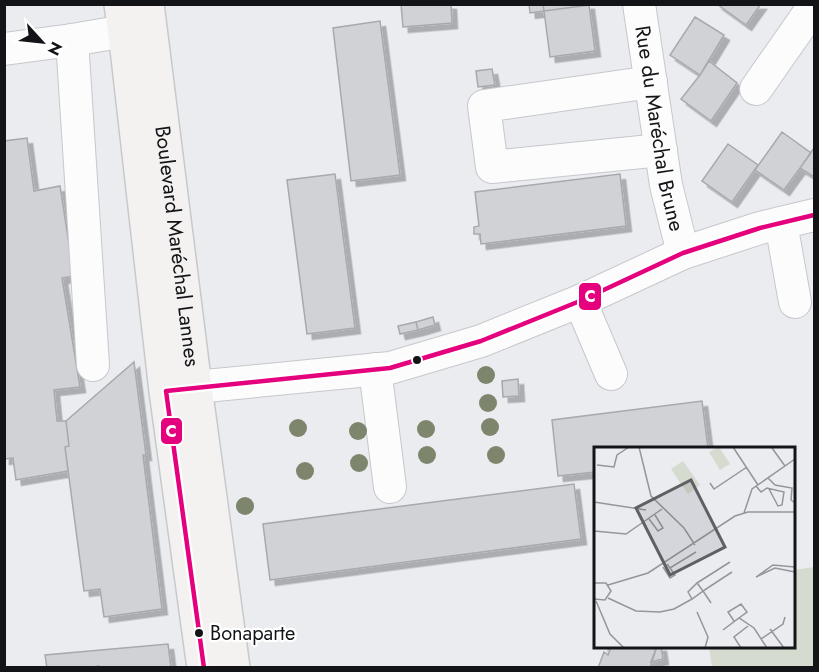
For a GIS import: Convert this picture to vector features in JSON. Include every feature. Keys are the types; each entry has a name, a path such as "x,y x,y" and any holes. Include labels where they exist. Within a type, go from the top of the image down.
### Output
{"main road":[{"name":"Boulevard Maréchal Lannes","path":"147,4 204,668"},
{"name":"Boulevard Maréchal Lannes","path":"123,18 181,389 232,668"}],"street":[{"name":"Rue du Maréchal Brune","path":"639,4 666,185 683,253"},
{"path":"756,89 814,6"},
{"path":"4,49 72,40 123,18"},
{"path":"72,40 93,365"},
{"path":"651,82 484,106 492,167 661,150"},
{"path":"181,389 390,368 481,341 580,301 683,253 760,228 814,216"},
{"path":"781,223 795,302"},
{"path":"580,301 611,374"},
{"path":"375,369 390,487"}],"shaded area":[{"path":"814,567 814,667 712,667 709,648 795,648 795,570"}],"building":[{"path":"401,4 451,4 452,23 403,27"},
{"path":"529,4 543,4 544,11 530,13"},
{"path":"543,4 589,4 589,5 544,11"},
{"path":"717,4 761,4 746,25"},
{"path":"589,5 595,51 550,57 544,11"},
{"path":"695,17 724,35 700,75 670,55"},
{"path":"380,21 400,175 351,181 333,28"},
{"path":"709,61 737,83 711,121 681,99"},
{"path":"492,69 495,85 478,87 476,71"},
{"path":"782,132 811,153 784,190 755,170"},
{"path":"27,138 34,191 60,186 74,276 62,278 80,387 54,390 57,421 66,421 69,446 65,447 68,471 16,480 13,458 4,459 4,141"},
{"path":"728,144 758,165 732,202 702,181"},
{"path":"814,148 814,177 800,168"},
{"path":"335,174 355,328 307,334 287,180"},
{"path":"620,174 626,226 481,244 480,234 474,234 474,227 479,226 475,192"},
{"path":"433,317 435,325 418,330 416,322"},
{"path":"416,322 418,330 400,334 398,326"},
{"path":"134,362 162,609 104,617 100,589 84,591 65,447 69,446 66,421"},
{"path":"518,379 519,396 503,397 502,381"},
{"path":"702,401 708,447 594,447 594,472 558,476 552,420"},
{"path":"574,484 581,539 270,580 263,524"},
{"path":"168,644 171,668 99,668 99,666 47,668 45,655"},
{"path":"606,648 656,648 650,668 598,668 604,652 608,655 610,650"},
{"path":"656,648 661,648 663,659 651,662"}],"transit line":[{"name":"C","path":"204,668 166,391 390,368 481,341 580,301 683,253 760,228 814,215"}],"place":[{"name":"Bonaparte","path":"199,633"}]}
